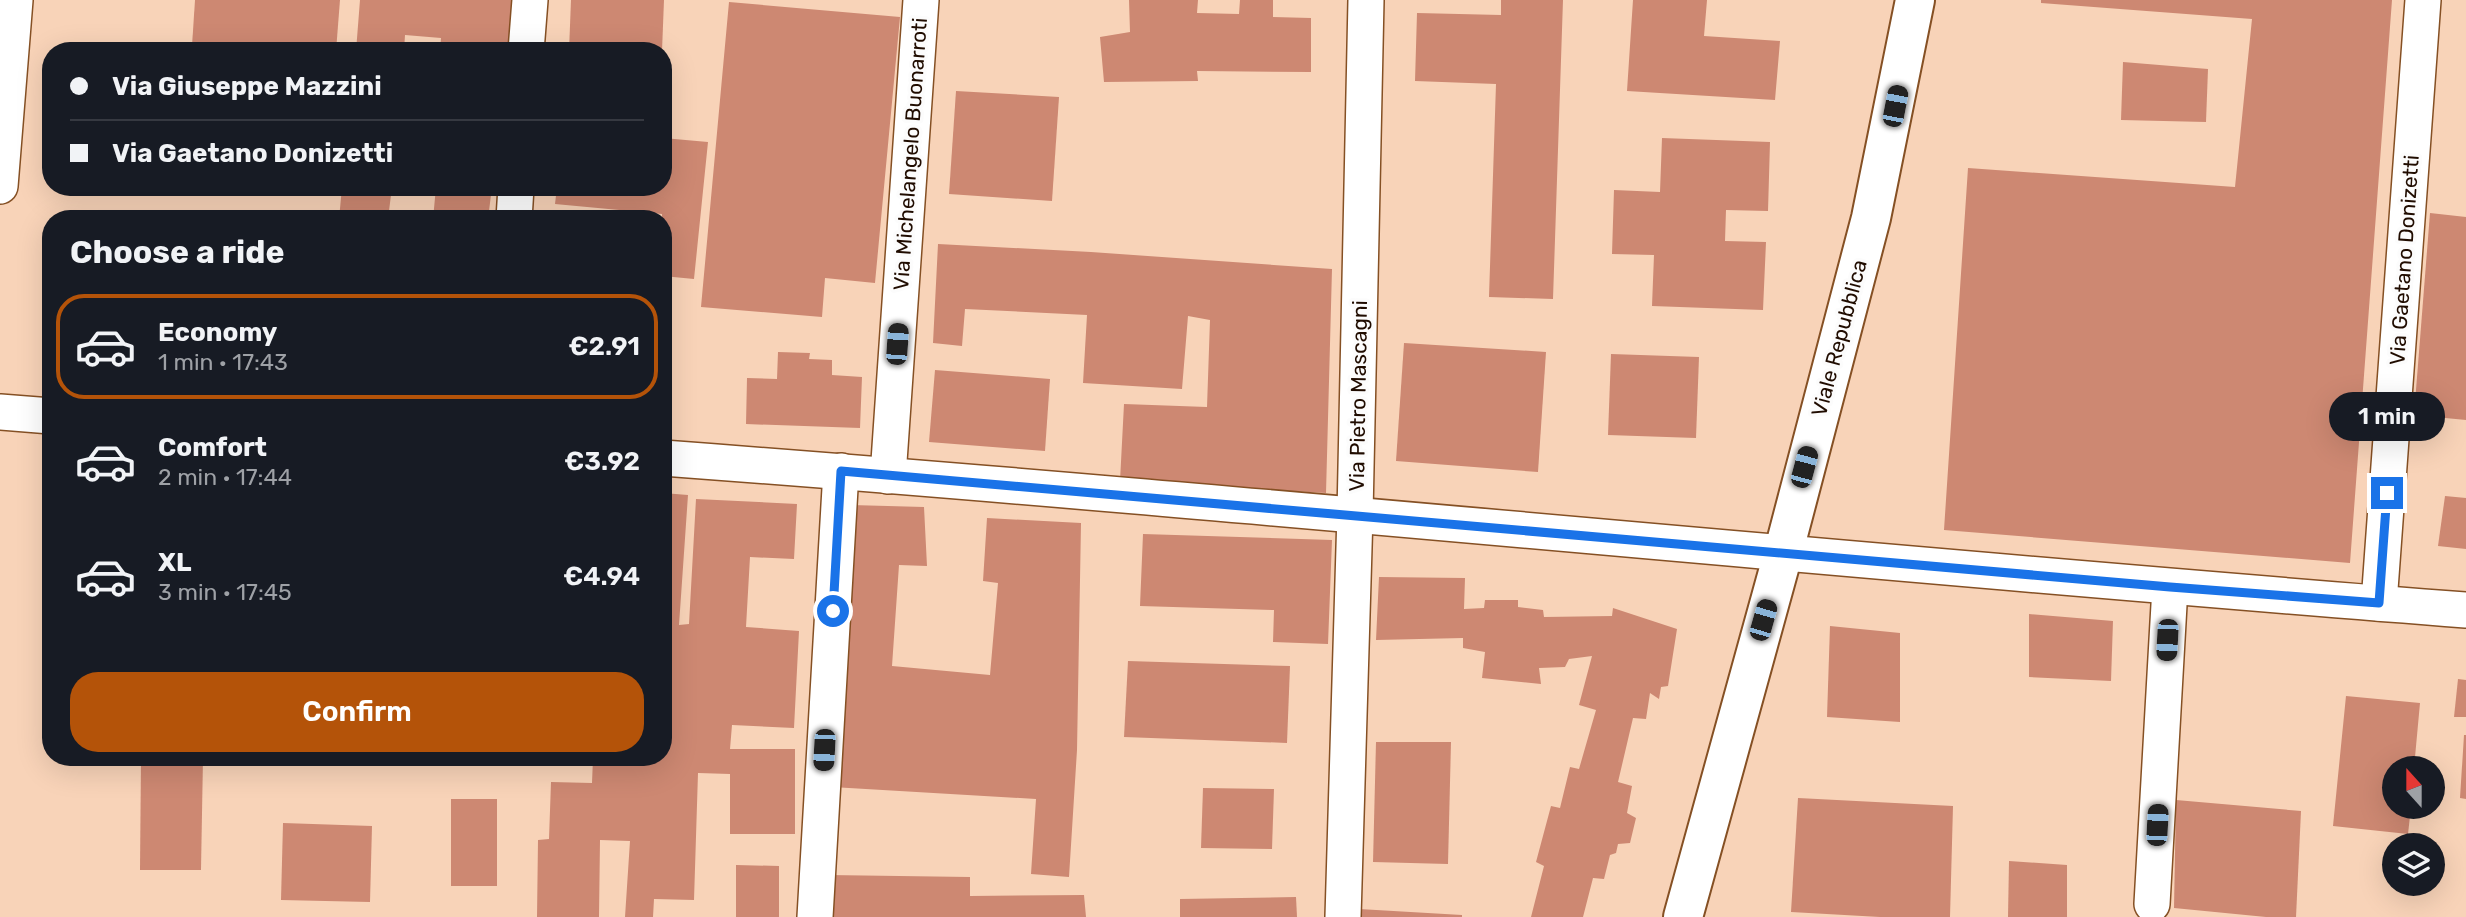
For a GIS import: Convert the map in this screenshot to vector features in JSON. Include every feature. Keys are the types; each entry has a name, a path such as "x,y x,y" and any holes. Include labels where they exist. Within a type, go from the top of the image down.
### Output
{"street":[{"path":"0,186 15,0"},
{"path":"527,42 530,0"},
{"name":"Via Michelangelo Buonarroti","path":"888,476 921,0"},
{"name":"Via Pietro Mascagni","path":"1343,917 1366,0"},
{"name":"Viale Repubblica","path":"1683,917 1783,554 1871,218 1915,0"},
{"name":"Via Gaetano Donizetti","path":"2379,603 2423,0"},
{"path":"0,412 42,415"},
{"path":"672,459 1355,514 1783,554 2466,610"},
{"path":"815,917 841,471"},
{"path":"2152,904 2170,587"}],"building":[{"path":"195,0 340,0 337,42 192,42"},
{"path":"360,0 512,0 510,42 441,42 441,38 405,35 405,42 357,42"},
{"path":"571,0 664,0 662,42 569,42"},
{"path":"1129,0 1198,0 1197,13 1239,14 1240,0 1273,0 1273,17 1311,18 1311,72 1197,71 1198,81 1104,82 1100,37 1130,32"},
{"path":"1501,0 1563,0 1553,299 1489,297 1496,84 1415,81 1417,13 1501,15"},
{"path":"1633,0 1707,0 1704,36 1780,41 1775,100 1627,91"},
{"path":"2041,0 2392,0 2350,563 1944,530 1968,168 2235,187 2252,19 2041,3"},
{"path":"729,2 900,17 875,283 825,278 822,317 701,307"},
{"path":"2123,62 2208,69 2206,122 2121,120"},
{"path":"956,91 1059,97 1052,201 949,194"},
{"path":"1662,138 1770,142 1768,211 1726,210 1725,241 1766,242 1763,310 1652,306 1654,255 1612,254 1614,190 1660,192"},
{"path":"672,139 708,142 694,279 672,277 672,210 619,210 555,204 556,196 672,196"},
{"path":"341,196 391,196 389,210 340,210"},
{"path":"435,196 491,196 489,210 434,210"},
{"path":"2430,213 2466,217 2466,420 2414,415"},
{"path":"938,244 1332,269 1326,493 1120,481 1124,404 1207,407 1210,320 1188,316 1182,389 1083,383 1087,315 965,309 962,346 933,343"},
{"path":"1404,343 1546,352 1538,472 1396,461"},
{"path":"778,352 810,353 809,359 832,360 832,375 862,377 860,428 746,424 747,378 777,379"},
{"path":"1611,354 1699,357 1696,438 1608,435"},
{"path":"935,370 1050,379 1045,451 929,442"},
{"path":"672,494 688,495 679,625 689,624 696,499 797,504 794,559 750,557 746,627 799,631 794,728 732,725 730,749 795,749 795,834 730,834 730,774 698,773 694,900 654,899 653,917 625,917 630,841 600,840 599,917 537,917 538,840 549,839 551,782 592,783 593,766 672,766"},
{"path":"2445,496 2466,498 2466,549 2438,546"},
{"path":"851,505 924,507 927,566 899,565 892,666 990,675 998,583 983,581 987,518 1081,523 1077,750 1069,877 1031,874 1036,799 832,787"},
{"path":"1143,534 1332,540 1328,644 1273,642 1274,610 1140,606"},
{"path":"1379,577 1465,578 1464,609 1484,608 1485,600 1518,600 1518,607 1543,610 1544,617 1612,616 1613,608 1677,629 1668,686 1661,687 1659,699 1650,693 1646,719 1633,718 1618,782 1632,786 1627,813 1636,818 1630,843 1618,844 1616,853 1610,855 1604,879 1593,878 1583,917 1531,917 1544,866 1536,862 1551,806 1560,808 1570,767 1579,769 1596,710 1579,705 1592,656 1569,659 1565,667 1539,668 1541,684 1482,678 1485,652 1463,648 1463,638 1376,640"},
{"path":"2029,614 2113,621 2111,681 2029,677"},
{"path":"1830,626 1900,633 1900,722 1827,717"},
{"path":"1128,661 1290,666 1287,743 1124,737"},
{"path":"2458,679 2466,680 2466,717 2454,717"},
{"path":"2346,696 2420,703 2415,756 2382,756 2382,819 2410,819 2408,833 2333,826"},
{"path":"2466,735 2466,799 2460,798"},
{"path":"1376,742 1451,742 1448,864 1373,862"},
{"path":"141,766 203,766 201,870 140,870"},
{"path":"1203,788 1274,789 1272,849 1201,848"},
{"path":"1798,798 1953,806 1950,917 1880,917 1791,912"},
{"path":"451,799 497,799 497,886 451,886"},
{"path":"2176,800 2301,811 2296,917 2266,917 2174,908"},
{"path":"283,823 372,826 370,902 281,900"},
{"path":"2009,861 2067,865 2067,917 2008,917"},
{"path":"736,865 779,866 779,917 736,917"},
{"path":"828,875 970,877 970,896 1084,895 1086,917 827,917"},
{"path":"1296,897 1297,917 1180,917 1180,899"},
{"path":"1359,909 1462,915 1462,917 1359,917"}],"route":[{"path":"833,611 841,471 1355,514 1783,554 1810,554 2379,603 2387,493"}]}
